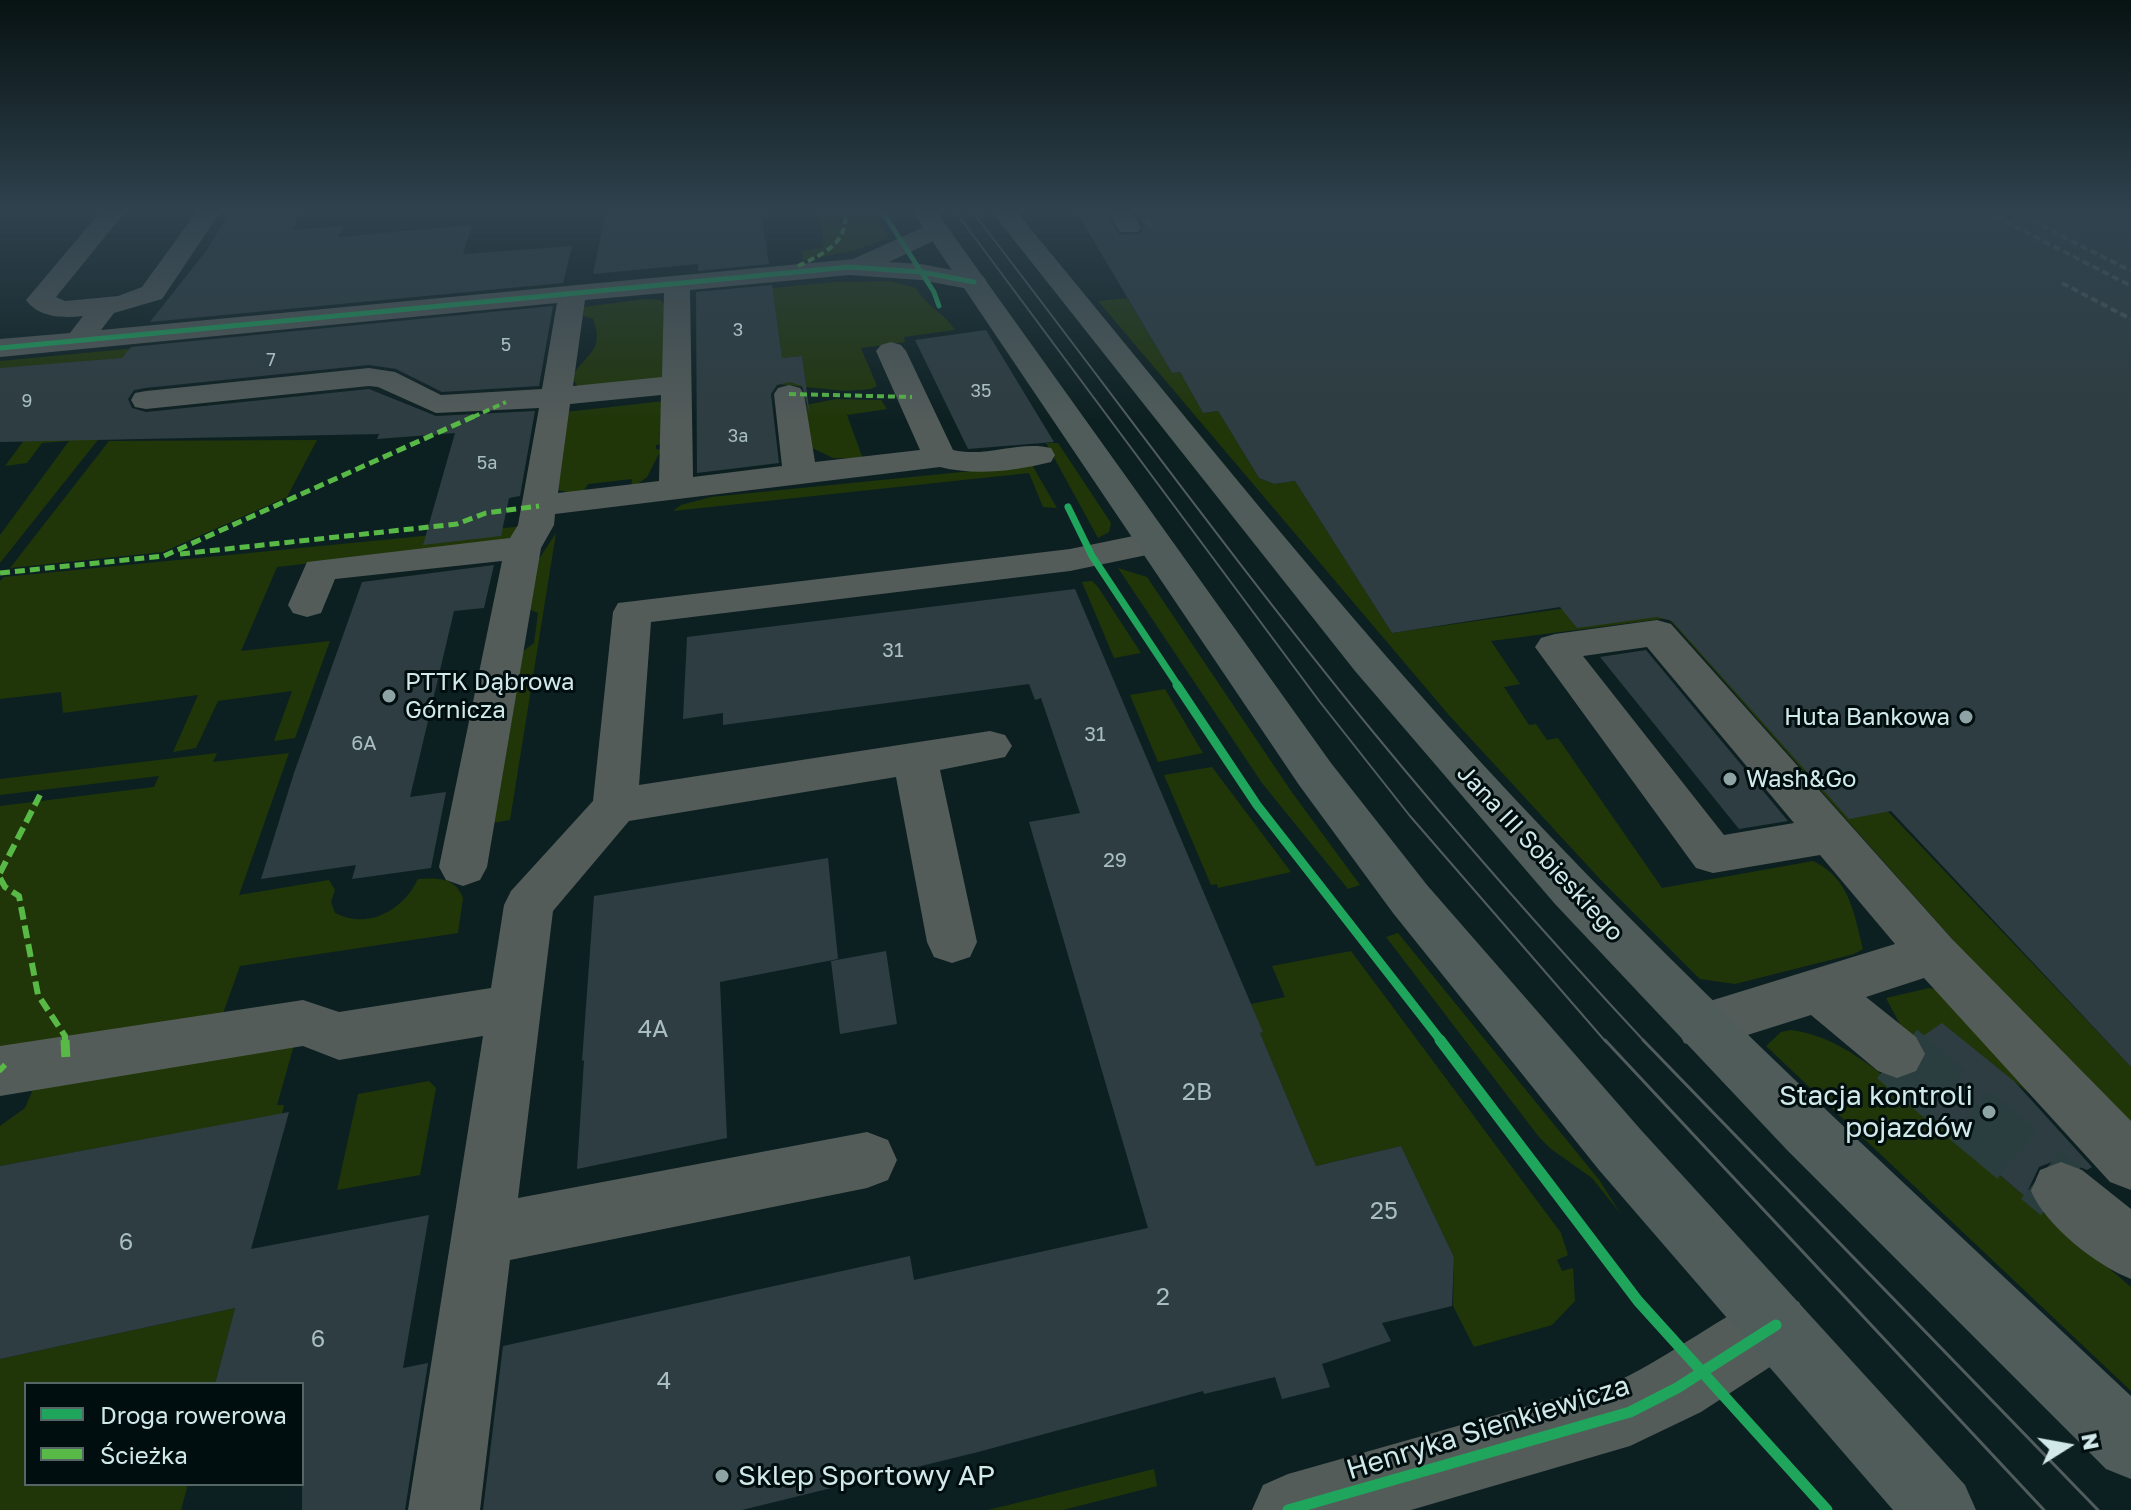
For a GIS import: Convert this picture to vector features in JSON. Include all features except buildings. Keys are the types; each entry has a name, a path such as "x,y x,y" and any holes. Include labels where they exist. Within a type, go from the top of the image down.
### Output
{"main road":[{"name":"Jana III Sobieskiego","path":"1061,281 1438,742 1517,830 1703,1026 2131,1444"},
{"path":"974,282 1315,774 1410,899 1610,1138 1940,1510"}],"street":[{"path":"55,281 40,300 61,310 123,304 152,293 160,281"},
{"path":"0,348 703,281"},
{"path":"676,490 677,284"},
{"path":"463,867 523,548 536,525 572,294"},
{"path":"79,340 105,306"},
{"path":"891,351 940,457"},
{"path":"146,400 369,377 384,378 436,404 557,397 678,384"},
{"path":"789,394 800,474"},
{"path":"539,506 940,457 969,464 1039,455"},
{"path":"444,1510 512,1008 529,905 615,806 632,612 1070,560 1153,543"},
{"path":"307,605 320,570 523,548"},
{"path":"1831,835 1713,855 1555,647 1657,633 1934,954 2131,1162"},
{"path":"615,806 990,746"},
{"path":"915,758 952,942"},
{"path":"1703,1026 1934,954"},
{"path":"1818,989 1897,1054"},
{"path":"0,1071 303,1023 339,1036 512,1008"},
{"path":"483,1235 867,1160"},
{"path":"2061,1191 2131,1248"},
{"name":"Henryka Sienkiewicza","path":"1288,1510 1630,1412 1677,1388 1776,1325"}],"green space":[{"path":"892,281 916,288 955,330 904,337 905,342 861,348 877,386 871,389 845,391 767,383 805,379 802,356 764,360 781,352 773,294 697,295 837,282"},
{"path":"1127,298 1172,373 1180,372 1203,413 1218,411 1259,478 1274,484 1295,481 1392,633 1679,592 2131,1067 2131,1125 1984,975 1668,618 1491,641 1520,684 1504,687 1529,725 1536,724 1547,740 1558,738 1662,888 1813,861 1825,868 1843,887 1853,910 1863,949 1854,954 1735,984 1700,979 1599,878 1448,714 1098,301"},
{"path":"645,299 661,300 665,306 669,370 662,378 579,389 572,377 592,352 597,339 593,319 583,316 584,307"},
{"path":"157,346 101,436 0,563 0,535 69,441 42,443 27,463 5,466 82,362 0,372 0,361"},
{"path":"836,399 881,400 887,409 847,415 863,459 833,458 810,447 806,405"},
{"path":"664,401 662,444 656,445 656,449 661,450 647,477 631,489 632,479 588,484 581,495 558,490 566,412"},
{"path":"317,440 287,497 163,552 10,568 109,441"},
{"path":"1046,443 1058,443 1111,523 1109,532 1098,538"},
{"path":"1032,465 1057,508 1043,507 1029,473 673,511 681,505 711,497"},
{"path":"525,526 506,541 277,567 241,651 330,641 295,738 274,741 292,691 218,701 196,748 173,752 198,695 63,713 61,692 0,699 0,581 4,577"},
{"path":"556,533 510,820 492,823 522,652 534,643 538,613 529,609 537,562"},
{"path":"1118,568 1147,577 1291,791 1360,885 1348,889 1262,783"},
{"path":"1092,581 1141,653 1114,658 1082,582"},
{"path":"1165,689 1203,753 1158,762 1130,695"},
{"path":"217,753 213,762 289,753 239,895 329,880 335,890 331,902 335,913 359,919 371,918 394,908 418,879 439,879 451,882 463,898 458,933 240,966 221,1019 0,1057 0,806 154,787 159,776 0,795 0,779"},
{"path":"1212,767 1291,872 1218,888 1217,884 1211,885 1164,775"},
{"path":"1398,933 1600,1181 1620,1213 1592,1178 1539,1137 1386,937"},
{"path":"1351,951 1561,1233 1568,1255 1557,1260 1562,1271 1573,1268 1575,1301 1552,1325 1474,1347 1453,1306 1454,1257 1401,1146 1316,1166 1260,1033 1251,1004 1285,997 1272,966"},
{"path":"1929,988 1942,991 2107,1155 1942,1024 1911,1045 1886,998"},
{"path":"1791,1030 1815,1035 1835,1044 1875,1069 2131,1287 2131,1391 1766,1046 1781,1032"},
{"path":"296,1038 277,1105 284,1105 282,1114 0,1166 0,1126 25,1108 36,1082"},
{"path":"429,1081 436,1088 420,1175 337,1190 358,1094"},
{"path":"235,1308 216,1382 24,1382 24,1486 187,1486 181,1510 0,1510 0,1359"},
{"path":"1154,1469 1157,1486 1063,1510 988,1510"}],"tunnel":[{"path":"1897,1054 2061,1191"}],"tram line":[{"path":"1007,281 1320,702 1410,816 1606,1042"},
{"path":"1025,281 1221,539 1374,733 1507,890 1645,1042"},
{"path":"1605,1040 2044,1510"},
{"path":"1643,1040 2098,1510"}],"railway":[{"path":"2122,281 2131,286"},
{"path":"2062,283 2131,319"}],"marked path":[{"path":"789,394 912,397"},
{"path":"0,573 164,556 506,402"},
{"path":"180,554 457,524 486,513 539,506"},
{"path":"0,873 40,795"},
{"path":"0,878 5,887 19,896 38,995 65,1036 66,1060"},
{"path":"0,1066 4,1070"}],"cycle path":[{"path":"0,348 697,281"},
{"path":"927,281 939,306"},
{"path":"1068,507 1092,556 1257,805 1638,1301 1827,1510"},
{"path":"1288,1510 1630,1412 1677,1388 1776,1325"}],"place":[{"name":"PTTK Dąbrowa Górnicza","path":"389,696"},
{"name":"Huta Bankowa","path":"1966,717"},
{"name":"Wash&Go","path":"1730,779"},
{"name":"Stacja kontroli pojazdów","path":"1989,1112"},
{"name":"Sklep Sportowy AP","path":"722,1476"}]}
